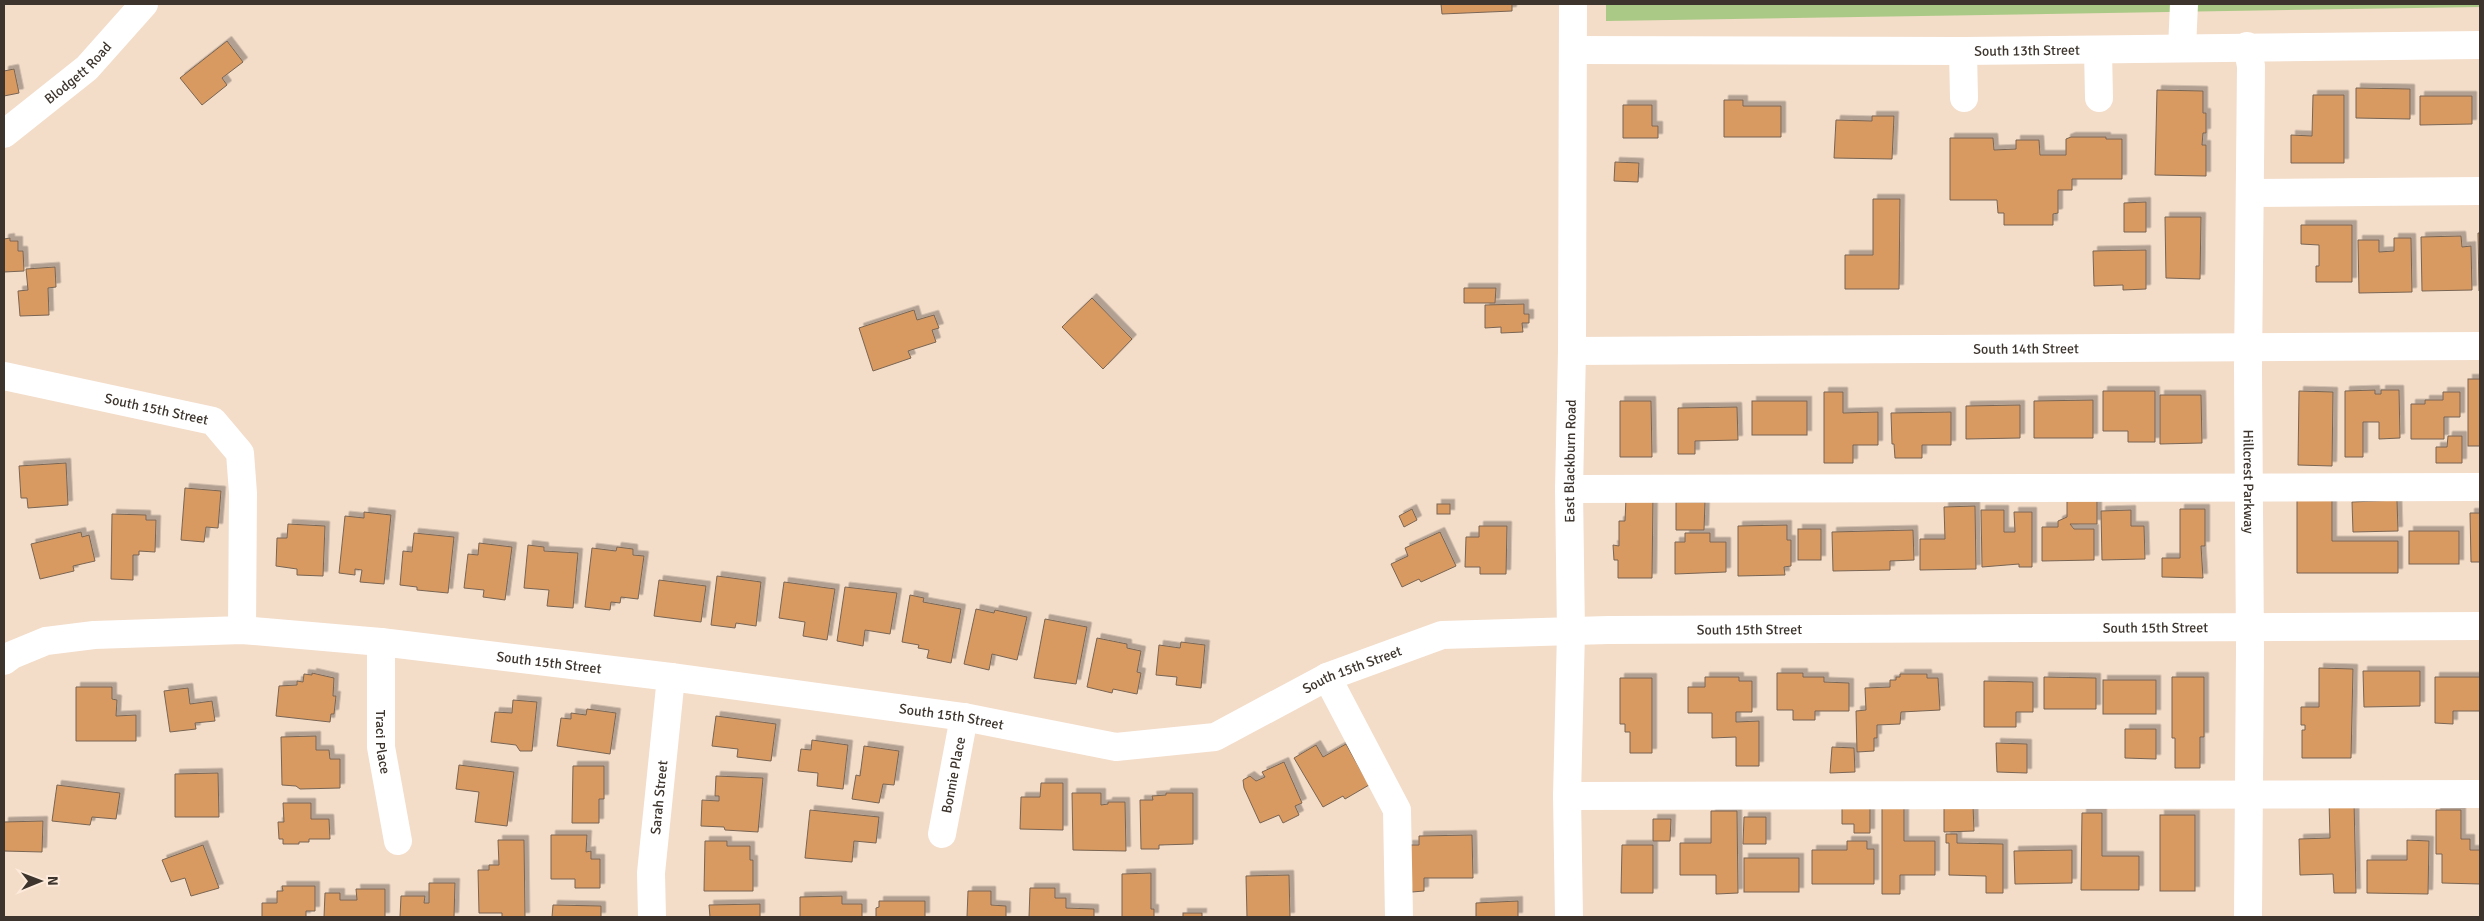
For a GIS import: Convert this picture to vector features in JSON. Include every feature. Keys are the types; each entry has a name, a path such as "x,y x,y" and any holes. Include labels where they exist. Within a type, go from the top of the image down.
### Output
{"street":[{"name":"Blodgett Road","path":"4,134 87,68 144,4"},
{"name":"East Blackburn Road","path":"1569,917 1567,796 1571,632 1569,489 1572,351 1573,4"},
{"path":"2182,48 2184,4"},
{"name":"South 13th Street","path":"1573,50 2098,50 2247,46 2480,45"},
{"name":"Hillcrest Parkway","path":"2247,46 2252,66 2248,487 2250,626 2248,917"},
{"path":"1962,50 1964,98"},
{"path":"2098,50 2099,98"},
{"path":"2250,193 2480,191"},
{"name":"South 14th Street","path":"1572,351 2480,346"},
{"name":"South 15th Street","path":"4,376 213,421 240,453 243,493 242,630"},
{"path":"1569,489 2480,487"},
{"name":"South 15th Street","path":"6,656 46,641 94,635 242,630 381,642 671,677 964,717 1116,747 1215,737 1327,677 1442,635 1571,632 2250,626 2480,626"},
{"name":"Traci Place","path":"381,642 381,747 398,841"},
{"name":"Sarah Street","path":"652,917 651,873 671,677"},
{"path":"1327,677 1397,810 1399,917"},
{"name":"Bonnie Place","path":"942,834 964,717"},
{"path":"1567,796 2480,794"}],"green space":[{"path":"1606,4 2480,4 2480,7 1606,21"}],"building":[{"path":"1441,4 1512,4 1512,11 1442,14"},
{"path":"227,41 243,62 222,78 227,85 202,105 180,78"},
{"path":"14,69 19,93 4,96 4,71"},
{"path":"2356,88 2410,89 2410,119 2356,118"},
{"path":"2157,90 2203,91 2203,113 2206,113 2206,133 2203,133 2202,145 2206,145 2206,176 2155,175"},
{"path":"2313,95 2344,95 2344,163 2291,163 2291,135 2312,136"},
{"path":"2420,96 2472,96 2472,124 2420,125"},
{"path":"1724,100 1743,100 1743,106 1781,106 1781,137 1724,137"},
{"path":"1623,105 1652,105 1652,126 1658,126 1658,138 1623,138"},
{"path":"1872,116 1894,116 1892,159 1834,158 1836,120 1872,121"},
{"path":"2071,137 2122,139 2122,179 2072,179 2072,190 2058,190 2058,213 2053,214 2053,225 2004,225 2004,213 1998,213 1997,200 1950,200 1950,138 1993,138 1994,150 2016,149 2016,140 2039,140 2040,155 2066,155 2066,139"},
{"path":"1615,162 1639,163 1638,182 1614,181"},
{"path":"1873,199 1900,199 1899,289 1845,289 1845,255 1873,255"},
{"path":"2146,202 2146,232 2124,232 2124,203"},
{"path":"2165,217 2201,217 2200,279 2166,278"},
{"path":"2301,225 2352,225 2352,282 2316,282 2316,266 2319,266 2319,245 2301,244"},
{"path":"2478,233 2480,233 2480,291 2479,291"},
{"path":"2461,236 2462,247 2471,246 2472,290 2422,291 2421,237"},
{"path":"10,238 10,241 18,241 18,251 23,251 24,271 4,272 4,239"},
{"path":"2394,238 2411,238 2412,292 2359,293 2358,240 2379,240 2379,252 2394,251"},
{"path":"2146,250 2146,289 2123,290 2123,285 2094,286 2093,251"},
{"path":"55,267 56,287 48,288 49,315 20,316 18,291 28,290 26,269"},
{"path":"1464,288 1496,288 1495,303 1464,303"},
{"path":"1092,298 1132,339 1103,369 1062,327"},
{"path":"1524,304 1524,314 1529,314 1529,323 1522,323 1523,332 1501,333 1501,327 1485,328 1485,305"},
{"path":"914,310 917,320 934,315 939,328 932,330 936,342 908,351 911,358 873,371 859,328"},
{"path":"2468,379 2480,379 2480,446 2468,446"},
{"path":"2375,390 2375,394 2381,394 2381,390 2399,390 2400,438 2379,439 2379,422 2363,422 2363,457 2345,457 2345,391"},
{"path":"2103,391 2155,391 2155,442 2128,442 2128,431 2103,431"},
{"path":"2299,391 2333,392 2332,466 2298,465"},
{"path":"1824,392 1843,392 1843,413 1878,412 1878,445 1853,445 1853,463 1824,463"},
{"path":"2443,392 2460,392 2460,417 2444,417 2444,439 2411,439 2411,404 2425,404 2425,400 2443,400"},
{"path":"2160,395 2201,395 2202,443 2160,444"},
{"path":"2093,400 2093,438 2034,438 2034,401"},
{"path":"1620,401 1651,401 1652,457 1620,457"},
{"path":"1752,401 1807,401 1807,435 1752,435"},
{"path":"2020,405 2020,438 1966,439 1966,406"},
{"path":"1737,407 1738,440 1695,441 1695,454 1678,454 1678,408"},
{"path":"1951,412 1951,445 1922,445 1922,458 1895,458 1894,444 1892,444 1891,413"},
{"path":"2448,436 2462,436 2462,463 2436,463 2436,447 2447,447"},
{"path":"66,463 68,505 28,508 27,498 21,498 19,466"},
{"path":"185,488 221,491 218,528 206,527 204,542 181,540"},
{"path":"2097,496 2097,524 2070,524 2074,529 2094,529 2094,560 2042,561 2042,527 2058,527 2058,521 2067,517 2067,497"},
{"path":"1626,498 1653,498 1652,578 1618,578 1618,560 1614,560 1613,545 1619,546 1619,521 1625,521"},
{"path":"2297,499 2332,499 2332,541 2398,541 2398,573 2297,573"},
{"path":"2397,500 2398,531 2353,532 2352,502"},
{"path":"1676,502 1705,502 1704,530 1676,530"},
{"path":"1437,504 1450,504 1450,514 1437,514"},
{"path":"1975,506 1976,569 1920,570 1920,539 1945,539 1944,507"},
{"path":"1412,509 1417,520 1404,527 1399,516"},
{"path":"2180,509 2205,509 2205,546 2201,546 2203,578 2162,577 2162,558 2180,558"},
{"path":"1981,510 2004,510 2004,532 2015,532 2014,512 2032,512 2032,567 2019,567 2019,564 1982,567"},
{"path":"2131,510 2131,526 2144,526 2145,559 2102,560 2101,511"},
{"path":"364,512 391,515 384,584 360,582 362,570 355,569 355,575 339,573 345,516 364,518"},
{"path":"2470,513 2480,513 2480,562 2471,562"},
{"path":"112,514 146,515 146,520 156,520 155,552 139,551 139,555 133,555 133,580 111,579"},
{"path":"288,524 325,526 323,576 297,575 297,569 276,566 277,538 287,538"},
{"path":"1787,525 1787,540 1791,540 1791,566 1784,567 1785,575 1738,576 1738,526"},
{"path":"1479,526 1507,526 1506,574 1480,574 1480,567 1465,567 1466,537 1479,537"},
{"path":"1798,529 1821,529 1821,560 1798,560"},
{"path":"1913,530 1914,560 1890,561 1890,570 1833,571 1832,532"},
{"path":"2409,531 2459,531 2459,564 2409,564"},
{"path":"81,532 82,537 89,535 95,561 73,566 74,571 40,579 31,544"},
{"path":"1440,532 1456,566 1421,582 1419,579 1402,587 1391,564 1408,556 1405,548"},
{"path":"414,533 454,537 448,593 417,590 417,587 400,585 403,551 412,552"},
{"path":"1685,533 1710,533 1710,542 1726,542 1726,572 1675,574 1675,542 1685,542"},
{"path":"479,543 512,547 505,600 483,597 484,590 464,588 468,554 478,555"},
{"path":"528,545 544,547 544,551 578,553 573,608 547,606 549,590 524,588"},
{"path":"617,547 633,549 633,555 644,556 638,599 621,597 620,603 611,602 610,610 585,607 592,548 616,551"},
{"path":"717,576 761,582 756,626 736,623 735,628 711,625"},
{"path":"659,580 706,586 701,622 654,616"},
{"path":"784,582 835,589 827,640 803,636 805,622 779,618"},
{"path":"845,587 897,593 890,634 865,630 863,646 837,641"},
{"path":"910,595 924,598 923,602 961,609 951,663 927,658 929,650 918,648 919,645 902,642"},
{"path":"976,609 994,613 995,610 1027,617 1017,660 992,654 989,670 964,664"},
{"path":"1045,619 1087,627 1076,684 1034,678"},
{"path":"1097,638 1127,644 1127,648 1141,651 1137,672 1141,673 1137,694 1113,689 1112,693 1087,687"},
{"path":"1181,642 1205,645 1201,688 1176,685 1177,677 1156,675 1159,645 1180,648"},
{"path":"2319,668 2353,669 2351,758 2302,758 2302,730 2305,730 2305,725 2301,725 2301,707 2319,707"},
{"path":"2363,671 2420,671 2420,706 2364,707"},
{"path":"312,673 334,678 333,696 336,696 334,714 331,714 330,722 276,716 279,686 297,685 297,681 303,682 304,674 312,675"},
{"path":"1777,673 1803,673 1803,677 1824,677 1824,682 1849,683 1849,711 1815,711 1815,720 1793,720 1793,710 1777,710"},
{"path":"1900,674 1927,674 1927,678 1938,678 1940,710 1901,712 1900,724 1877,725 1874,751 1857,752 1856,711 1866,710 1865,688 1890,687 1890,680 1896,680 1896,677 1900,677"},
{"path":"1705,677 1739,677 1739,681 1752,681 1752,712 1736,712 1736,722 1759,721 1759,766 1736,766 1736,737 1712,738 1712,713 1688,713 1688,687 1705,687"},
{"path":"2044,677 2096,678 2096,709 2044,709"},
{"path":"2172,677 2204,677 2204,737 2200,737 2200,768 2175,768 2175,738 2172,738"},
{"path":"2435,677 2480,677 2480,711 2453,711 2453,724 2435,723"},
{"path":"1620,678 1652,678 1652,753 1630,753 1630,732 1625,732 1625,724 1620,724"},
{"path":"2103,680 2156,680 2156,714 2103,714"},
{"path":"1984,681 2033,682 2033,712 2016,712 2016,727 1984,727"},
{"path":"76,687 112,687 112,699 117,700 116,716 136,715 136,741 76,741"},
{"path":"188,688 190,704 212,701 215,721 195,723 196,729 170,732 164,691"},
{"path":"513,700 537,702 532,751 520,751 516,745 491,742 495,712 512,713"},
{"path":"587,709 616,713 610,754 557,746 561,718 571,719 571,713 586,715"},
{"path":"716,716 776,724 771,761 737,757 738,749 712,746"},
{"path":"2125,729 2156,729 2156,759 2125,758"},
{"path":"316,736 316,750 329,750 330,759 340,759 340,788 300,789 296,786 282,785 281,737"},
{"path":"812,740 848,745 843,789 817,786 818,773 798,771 801,749 811,750"},
{"path":"1996,743 2027,744 2027,773 1997,772"},
{"path":"1346,744 1369,785 1345,799 1343,796 1323,807 1294,758 1316,745 1323,757"},
{"path":"864,746 899,751 894,785 883,784 879,803 852,799 856,775 860,776"},
{"path":"1832,747 1854,748 1855,772 1830,773"},
{"path":"1284,762 1302,803 1295,806 1299,815 1283,823 1279,815 1260,823 1244,788 1243,780 1250,776 1256,781 1265,777 1262,772"},
{"path":"459,765 514,772 507,826 475,822 479,792 456,789"},
{"path":"573,766 604,766 604,799 599,799 599,823 572,823"},
{"path":"218,773 219,817 175,817 175,774"},
{"path":"716,776 763,778 758,832 701,826 702,800 719,801 719,796 715,796"},
{"path":"1041,783 1063,783 1063,830 1020,829 1021,797 1040,797"},
{"path":"57,785 120,793 116,819 92,817 90,825 52,821"},
{"path":"1072,793 1101,793 1101,805 1108,804 1108,802 1125,802 1126,851 1073,850"},
{"path":"1166,793 1193,793 1193,844 1159,845 1159,849 1141,849 1140,800 1153,800 1152,796 1166,795"},
{"path":"1882,801 1904,801 1904,841 1935,841 1935,875 1900,875 1900,894 1882,894"},
{"path":"2354,801 2356,893 2334,893 2333,874 2300,875 2299,839 2330,838 2329,802"},
{"path":"283,803 311,803 311,819 329,819 330,839 309,839 309,842 299,842 299,844 283,844 283,839 279,839 278,822 284,822"},
{"path":"1842,804 1870,804 1870,833 1854,833 1854,824 1842,824"},
{"path":"1973,805 1974,831 1944,832 1944,806"},
{"path":"810,810 879,817 876,843 854,841 852,862 805,858"},
{"path":"2436,810 2461,810 2461,839 2470,839 2470,850 2480,850 2480,884 2442,883 2442,854 2436,854"},
{"path":"1711,811 1737,811 1738,893 1716,894 1716,875 1680,875 1680,843 1711,843"},
{"path":"2082,813 2102,813 2102,856 2139,856 2139,890 2081,890"},
{"path":"2160,815 2195,815 2195,891 2160,891"},
{"path":"1744,817 1766,817 1766,844 1743,844"},
{"path":"1653,819 1671,819 1670,841 1653,841"},
{"path":"43,821 42,852 4,851 4,822"},
{"path":"1946,834 1957,834 1957,843 2003,844 2003,893 1986,893 1986,876 1949,875 1949,843 1946,843"},
{"path":"551,835 587,835 586,852 591,851 591,859 600,859 600,888 575,888 575,879 551,879"},
{"path":"1472,835 1473,878 1424,878 1424,891 1412,892 1408,845 1419,845 1419,836"},
{"path":"498,840 524,840 525,917 502,917 502,913 479,913 478,870 489,870 489,865 499,865"},
{"path":"2407,840 2429,841 2428,894 2367,893 2367,860 2407,860"},
{"path":"705,841 727,841 727,846 750,846 750,860 753,860 753,891 704,891"},
{"path":"1847,841 1867,841 1867,849 1874,849 1874,884 1812,884 1812,850 1847,850"},
{"path":"203,845 219,888 191,896 185,878 171,882 162,860"},
{"path":"1622,845 1653,845 1653,893 1621,893"},
{"path":"2072,850 2072,883 2015,884 2014,851"},
{"path":"1744,858 1799,858 1799,892 1744,892"},
{"path":"1151,873 1151,909 1154,909 1154,917 1122,917 1122,874"},
{"path":"1289,875 1290,917 1247,917 1246,876"},
{"path":"429,883 455,883 454,917 400,917 401,896 425,896 424,903 429,903"},
{"path":"282,886 315,886 315,911 306,911 306,917 262,917 262,903 277,903 277,891 283,891"},
{"path":"1030,888 1055,888 1055,898 1066,898 1066,908 1094,909 1094,917 1029,917"},
{"path":"356,889 385,889 385,917 324,917 325,893 340,893 340,900 357,900"},
{"path":"968,891 991,891 991,905 1006,906 1006,917 967,917"},
{"path":"842,896 842,904 862,904 862,917 800,917 800,897"},
{"path":"879,901 925,901 925,917 876,917 876,908 879,907"},
{"path":"1518,901 1518,917 1476,917 1476,903"},
{"path":"760,904 760,917 710,917 709,905"},
{"path":"553,905 601,906 601,917 552,917"},
{"path":"1183,913 1202,913 1202,917 1183,917"}]}
